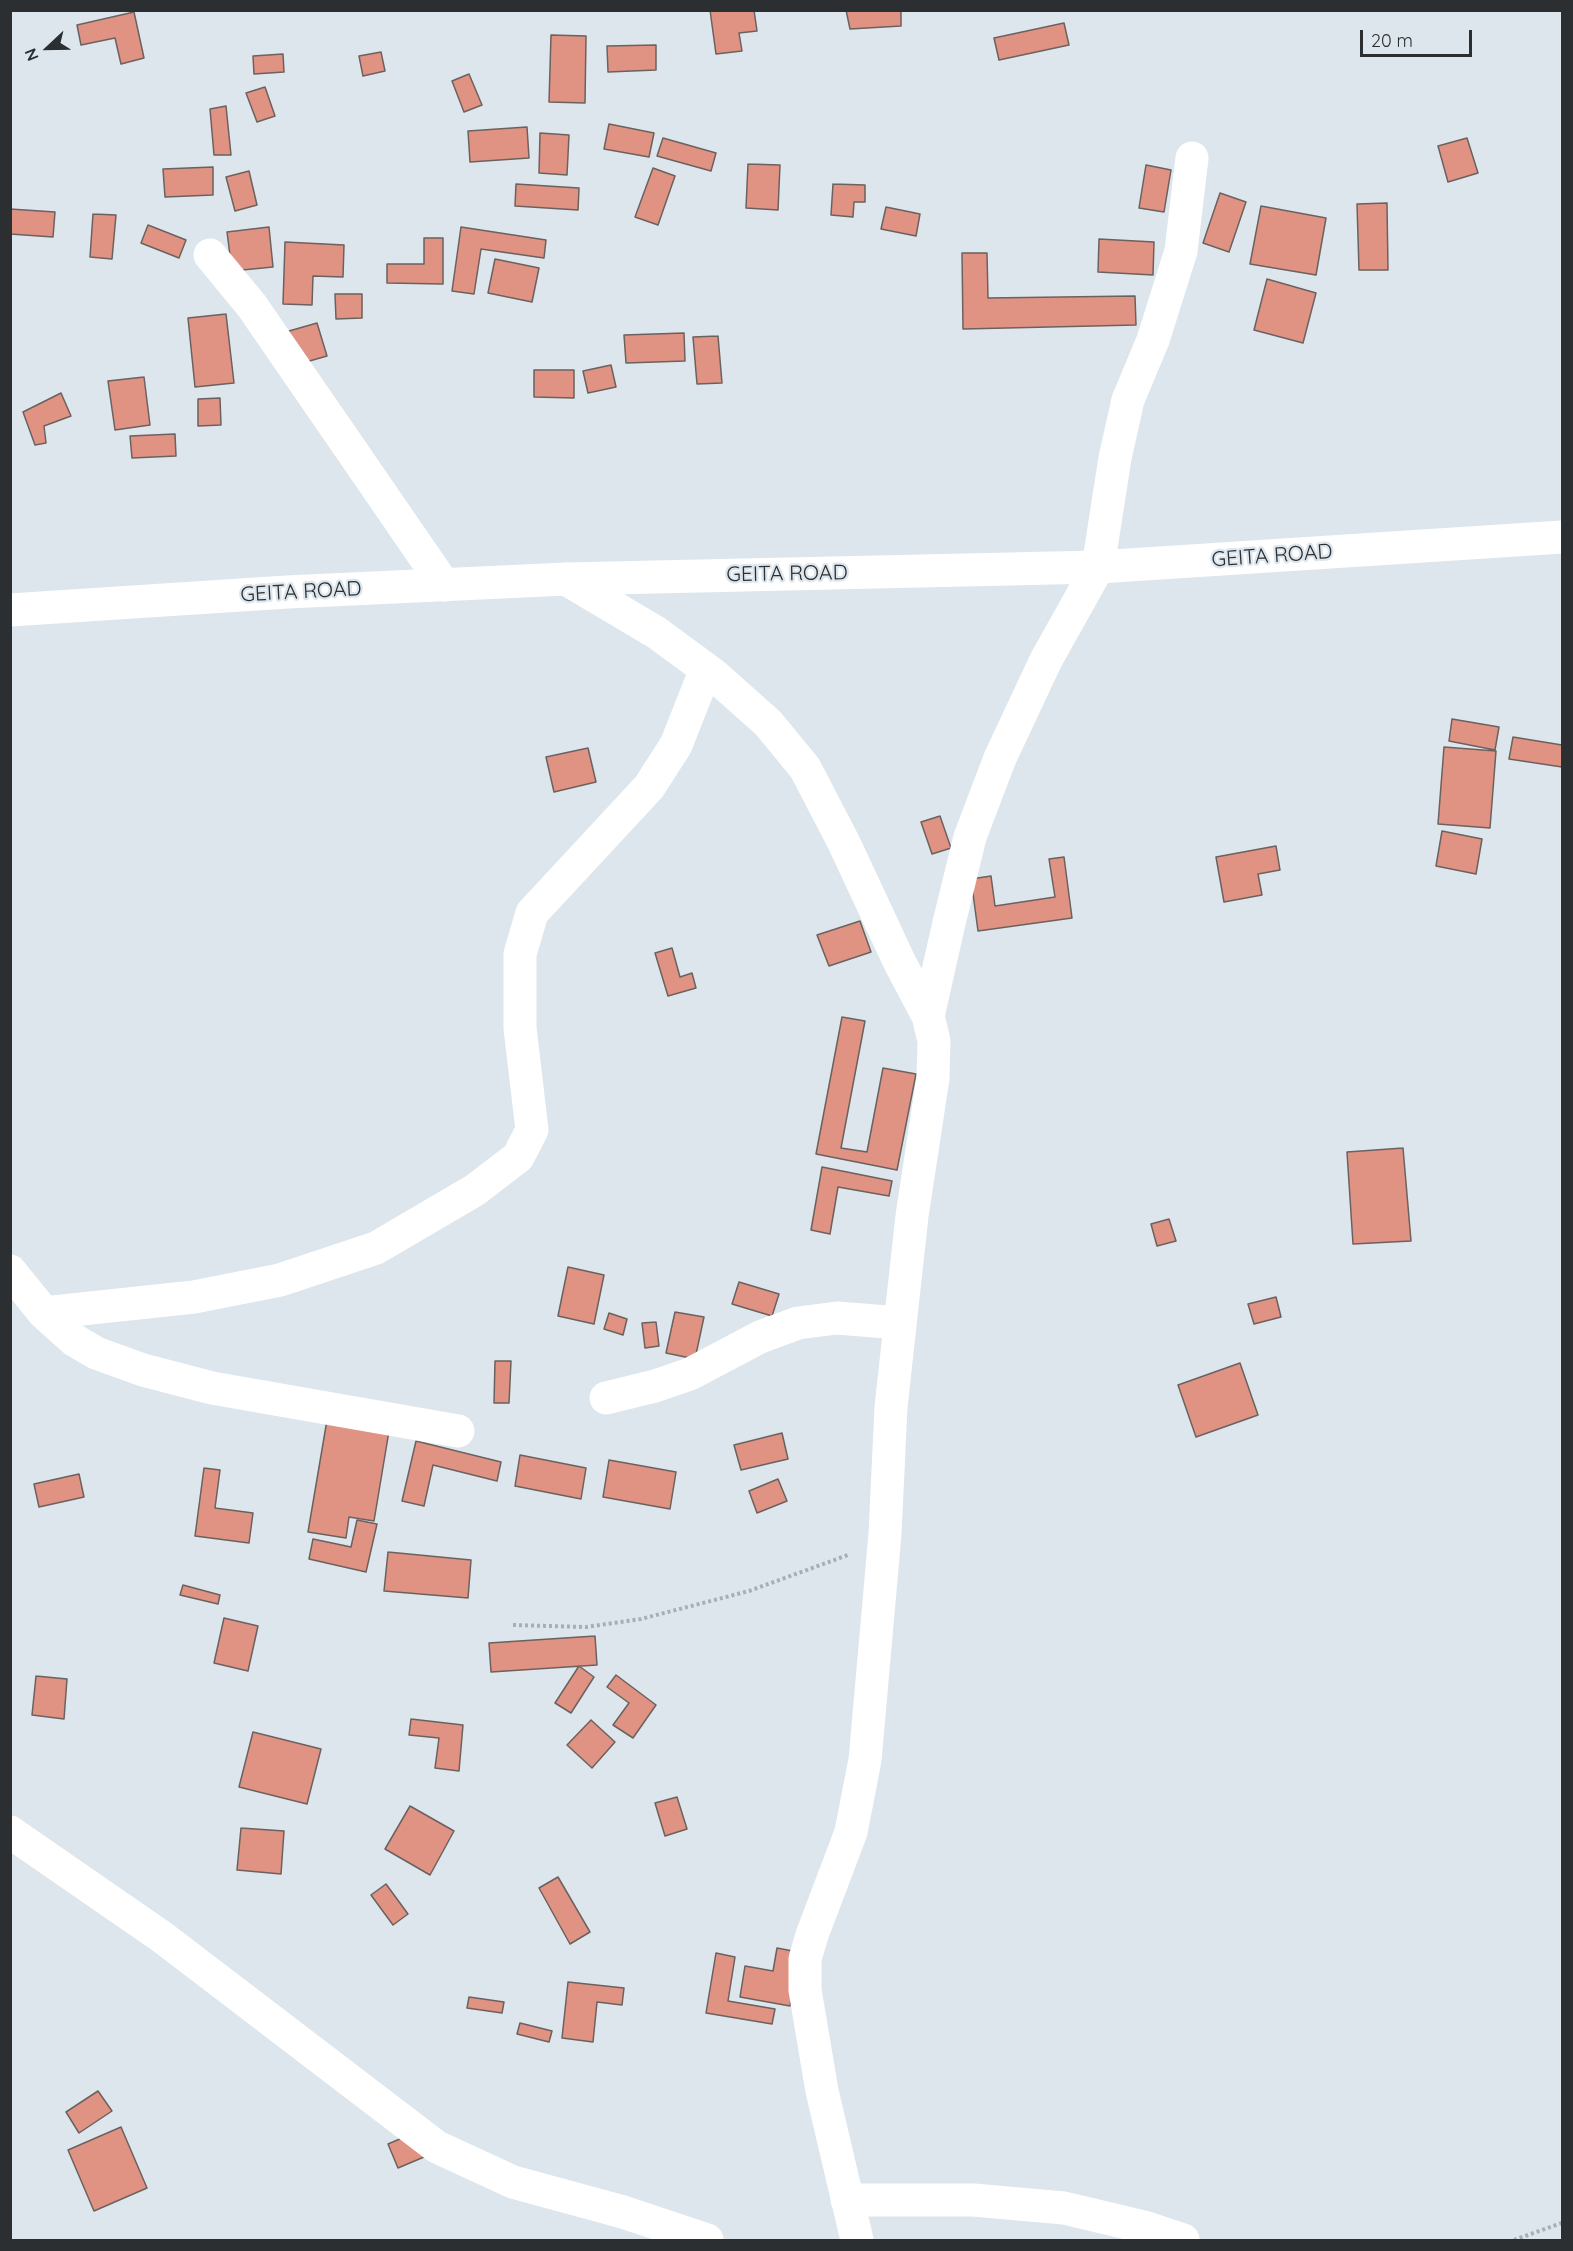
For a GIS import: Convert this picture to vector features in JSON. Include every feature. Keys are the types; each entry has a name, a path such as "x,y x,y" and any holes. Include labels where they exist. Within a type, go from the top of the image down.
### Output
{"main road":[{"path":"928,1016 974,827 1000,758 1046,660 1098,567 1115,458 1128,400 1153,340 1181,251 1192,158"},
{"path":"210,255 252,306 444,585"},
{"name":"GEITA ROAD","path":"10,610 288,592 566,579 1098,567 1563,537"},
{"path":"566,579 657,633 706,669 768,723 805,768 928,1016 934,1041 933,1078 912,1216 891,1407 885,1541 865,1760 851,1832 805,1959 805,1990 822,2091 857,2241"},
{"path":"44,1313 194,1298 291,1276 376,1248 475,1190 518,1157 532,1130 520,1028 520,954 532,913 649,788 676,745 706,669"},
{"path":"10,1271 44,1313 74,1340 96,1353 143,1370 212,1388 458,1431"},
{"path":"606,1398 655,1386 690,1374 760,1337 798,1323 837,1318 900,1323"},
{"path":"10,1832 162,1937 437,2147 513,2182 623,2212 707,2241"},
{"path":"847,2200 973,2200 1064,2208 1144,2228 1183,2241"}],"path":[{"path":"513,1625 586,1627 641,1619 749,1591 885,1541"},
{"path":"1514,2241 1563,2223"}],"building":[{"path":"710,10 754,10 757,31 739,33 742,51 716,54"},
{"path":"846,10 901,10 901,26 850,29"},
{"path":"134,12 144,58 121,64 115,38 81,45 77,25"},
{"path":"1064,23 1069,45 999,60 994,38"},
{"path":"551,35 586,36 585,103 549,102"},
{"path":"656,45 656,70 608,72 607,46"},
{"path":"381,52 385,71 363,76 359,56"},
{"path":"283,54 284,72 254,74 253,56"},
{"path":"469,74 482,105 464,112 452,81"},
{"path":"265,87 275,116 257,122 246,93"},
{"path":"226,106 231,155 214,155 210,109"},
{"path":"609,124 654,133 649,157 604,149"},
{"path":"527,127 529,158 470,162 468,131"},
{"path":"540,133 569,135 567,175 539,173"},
{"path":"663,138 716,153 711,171 657,156"},
{"path":"1467,138 1478,173 1448,182 1438,146"},
{"path":"748,164 780,165 778,210 746,208"},
{"path":"1146,165 1171,170 1164,212 1139,208"},
{"path":"213,167 213,195 165,197 163,169"},
{"path":"653,168 675,176 658,225 635,217"},
{"path":"249,171 257,205 235,211 226,177"},
{"path":"516,184 579,188 578,210 515,206"},
{"path":"833,184 865,185 865,202 854,202 853,217 831,215"},
{"path":"1220,193 1246,202 1229,252 1203,243"},
{"path":"1387,203 1388,270 1359,270 1357,204"},
{"path":"1261,206 1326,218 1316,275 1250,264"},
{"path":"886,207 920,214 916,236 881,229"},
{"path":"10,209 55,212 53,237 10,234"},
{"path":"93,214 116,215 112,259 90,257"},
{"path":"148,225 186,240 179,258 141,243"},
{"path":"269,227 273,267 232,271 227,232"},
{"path":"461,227 546,240 544,258 481,249 474,294 452,291"},
{"path":"424,238 443,238 443,284 387,283 387,264 424,264"},
{"path":"1099,239 1154,242 1153,275 1098,272"},
{"path":"285,242 344,245 343,277 313,276 312,305 283,304"},
{"path":"962,253 987,253 988,298 1135,296 1136,325 963,329"},
{"path":"495,259 539,268 532,302 488,293"},
{"path":"1267,279 1316,293 1303,343 1254,330"},
{"path":"335,294 362,294 362,318 336,319"},
{"path":"226,314 234,383 195,387 188,318"},
{"path":"317,323 327,356 299,364 289,331"},
{"path":"684,333 685,361 626,363 624,335"},
{"path":"718,336 722,383 697,384 693,337"},
{"path":"611,365 616,387 588,393 583,371"},
{"path":"534,370 574,370 574,398 534,397"},
{"path":"144,377 150,425 115,430 108,381"},
{"path":"61,393 71,416 44,426 46,443 35,445 23,412"},
{"path":"220,398 221,425 198,426 198,399"},
{"path":"175,434 176,456 132,458 130,436"},
{"path":"1452,719 1499,727 1495,750 1449,741"},
{"path":"1513,737 1562,745 1562,767 1509,759"},
{"path":"1444,747 1496,751 1490,828 1438,824"},
{"path":"588,748 596,782 554,792 546,757"},
{"path":"940,816 951,848 932,854 921,822"},
{"path":"1442,831 1482,839 1476,874 1436,866"},
{"path":"1276,846 1280,870 1258,874 1262,895 1224,902 1216,857"},
{"path":"1064,857 1072,918 978,931 971,879 991,876 995,906 1055,897 1049,859"},
{"path":"860,921 871,952 829,966 817,935"},
{"path":"672,948 680,977 692,973 696,988 668,996 655,953"},
{"path":"842,1017 865,1021 841,1148 867,1152 883,1068 916,1074 897,1170 816,1154"},
{"path":"1403,1148 1411,1241 1353,1244 1347,1152"},
{"path":"822,1167 892,1181 889,1196 838,1187 830,1234 811,1230"},
{"path":"1169,1219 1176,1241 1157,1246 1151,1224"},
{"path":"568,1267 604,1275 594,1324 558,1316"},
{"path":"739,1282 779,1294 772,1316 732,1304"},
{"path":"1276,1297 1281,1317 1254,1324 1248,1304"},
{"path":"675,1312 704,1317 695,1359 666,1353"},
{"path":"609,1313 627,1319 623,1335 604,1329"},
{"path":"656,1322 659,1346 645,1348 642,1323"},
{"path":"495,1361 511,1361 509,1403 494,1403"},
{"path":"1240,1363 1258,1415 1196,1437 1178,1385"},
{"path":"327,1420 389,1431 374,1521 349,1517 346,1538 308,1532"},
{"path":"782,1433 788,1459 741,1470 734,1445"},
{"path":"416,1441 501,1462 497,1481 433,1465 424,1506 402,1501"},
{"path":"520,1455 586,1468 581,1499 515,1486"},
{"path":"609,1460 676,1472 670,1509 603,1497"},
{"path":"204,1468 220,1470 215,1508 253,1513 249,1543 195,1536"},
{"path":"79,1474 84,1497 39,1507 34,1484"},
{"path":"778,1479 787,1501 757,1513 749,1491"},
{"path":"357,1520 377,1524 366,1572 309,1559 313,1539 351,1547"},
{"path":"388,1552 471,1560 468,1598 384,1591"},
{"path":"183,1585 220,1595 218,1604 180,1595"},
{"path":"224,1618 258,1626 248,1671 214,1663"},
{"path":"595,1636 597,1665 491,1672 489,1643"},
{"path":"579,1666 594,1677 571,1713 555,1703"},
{"path":"616,1675 656,1705 633,1738 613,1725 629,1703 607,1687"},
{"path":"36,1676 67,1679 64,1719 32,1715"},
{"path":"411,1719 463,1725 459,1771 435,1768 439,1738 409,1735"},
{"path":"591,1720 615,1742 592,1768 567,1745"},
{"path":"253,1732 321,1749 307,1804 239,1787"},
{"path":"677,1797 687,1829 665,1836 655,1803"},
{"path":"410,1806 454,1831 430,1875 385,1849"},
{"path":"241,1828 284,1831 281,1874 237,1870"},
{"path":"558,1877 590,1932 570,1944 539,1888"},
{"path":"386,1884 408,1914 393,1925 371,1895"},
{"path":"777,1948 798,1952 790,2006 740,1997 745,1966 773,1971"},
{"path":"716,1953 735,1957 728,2001 775,2009 772,2024 706,2013"},
{"path":"568,1982 624,1988 622,2005 597,2002 593,2042 562,2038"},
{"path":"469,1997 504,2002 502,2013 467,2008"},
{"path":"520,2023 552,2031 549,2042 517,2034"},
{"path":"98,2091 112,2111 79,2133 66,2112"},
{"path":"121,2127 147,2188 94,2211 68,2150"},
{"path":"414,2133 424,2157 398,2168 388,2144"}]}
